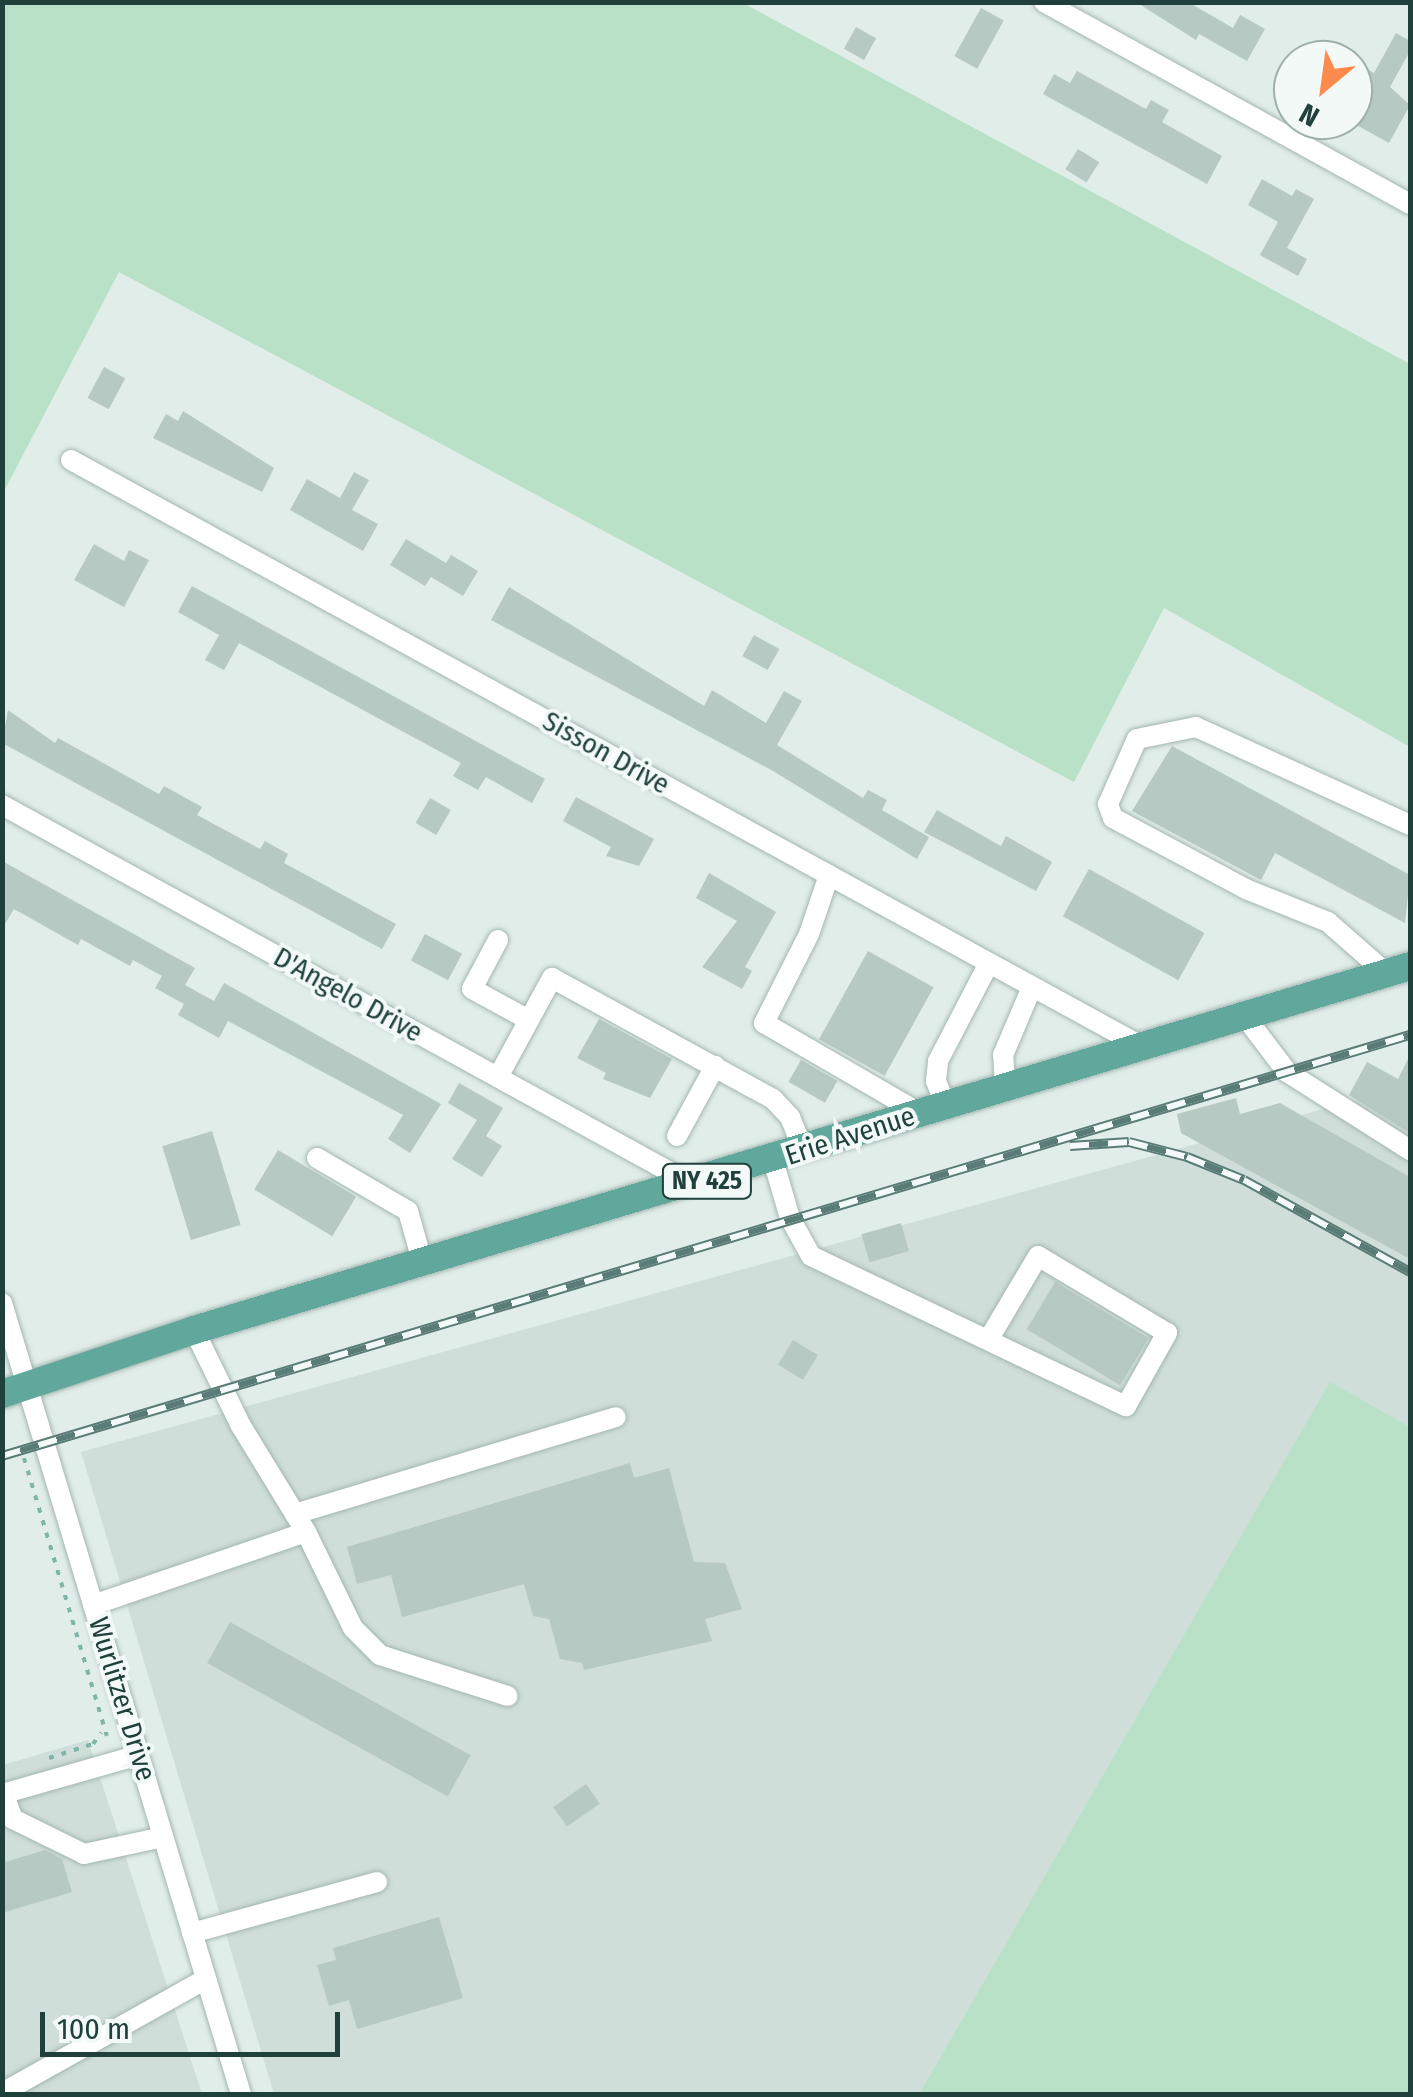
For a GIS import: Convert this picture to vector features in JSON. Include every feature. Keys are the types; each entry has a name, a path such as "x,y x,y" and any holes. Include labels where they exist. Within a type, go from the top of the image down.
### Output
{"main road":[{"name":"Erie Avenue","path":"15,1391 194,1330 694,1185 1243,1014 1398,970"}],"street":[{"path":"1044,2 1410,204"},
{"name":"Sisson Drive","path":"71,460 1141,1046"},
{"path":"1398,970 1328,922 1246,889 1112,818 1108,804 1137,739 1196,727 1410,825"},
{"name":"D'Angelo Drive","path":"2,805 694,1185"},
{"path":"829,875 809,934 764,1023 934,1110 938,1061 989,963"},
{"path":"498,940 472,989 529,1020"},
{"path":"498,1077 552,978 774,1099 790,1117 804,1151"},
{"path":"1006,1088 1003,1055 1032,986"},
{"path":"1243,1014 1288,1072 1410,1150"},
{"path":"677,1136 715,1066"},
{"path":"316,1158 408,1211 423,1264"},
{"path":"774,1160 790,1218 811,1256 1126,1406 1167,1333 1038,1256 990,1338"},
{"name":"Wurlitzer Drive","path":"2,1303 15,1391 94,1605 241,2094"},
{"path":"194,1330 241,1426 301,1523 353,1628 380,1655 508,1696"},
{"path":"94,1605 301,1523 616,1417"},
{"path":"139,1755 3,1793 13,1819 84,1854 164,1837"},
{"path":"192,1932 377,1882"},
{"path":"2,2094 206,1979"}],"path":[{"path":"24,1458 103,1718 104,1734 86,1747 36,1762"}],"shaded area":[{"path":"1410,1085 1410,1427 1330,1383 919,2094 274,2094 81,1452"},
{"path":"88,1740 202,2094 3,2094 3,1765"}],"green space":[{"path":"3,2 743,3 1410,364 1410,747 1164,608 1074,782 119,272 3,493"},
{"path":"1330,1382 1410,1427 1410,2094 919,2094"}],"building":[{"path":"1136,2 1188,2 1233,28 1240,15 1265,29 1247,61 1199,34 1196,40"},
{"path":"981,8 1004,21 977,69 954,56"},
{"path":"856,27 876,38 864,60 844,49"},
{"path":"1396,33 1410,41 1410,51 1390,87 1410,105 1389,143 1373,134 1374,73"},
{"path":"1077,71 1146,109 1151,100 1169,110 1162,122 1222,156 1207,184 1043,94 1054,74 1070,83"},
{"path":"1078,149 1099,162 1086,183 1065,169"},
{"path":"1262,179 1292,196 1296,189 1314,199 1287,248 1307,259 1298,276 1260,255 1278,222 1248,205"},
{"path":"104,367 125,378 109,409 88,398"},
{"path":"183,411 274,468 262,492 153,438 166,414 178,421"},
{"path":"354,472 369,480 352,510 378,524 363,551 290,510 307,479 340,498"},
{"path":"406,539 446,563 451,555 478,571 463,596 431,577 425,586 390,565"},
{"path":"94,544 124,561 129,550 149,560 124,607 74,580"},
{"path":"192,586 545,779 532,803 486,777 478,790 453,776 461,763 239,643 224,670 205,660 219,635 178,612"},
{"path":"509,587 704,706 712,690 766,723 784,691 802,701 777,745 863,798 868,790 887,800 882,810 929,837 917,859 773,771 491,620"},
{"path":"754,635 779,649 768,670 742,656"},
{"path":"8,710 55,743 58,738 159,794 164,786 202,807 197,815 260,849 265,841 288,854 284,863 396,924 382,949 2,743"},
{"path":"1172,746 1410,875 1405,923 1275,853 1261,880 1132,811"},
{"path":"576,797 654,839 639,866 606,856 611,847 563,821"},
{"path":"430,798 451,810 436,835 416,823"},
{"path":"937,810 1001,846 1006,836 1052,862 1036,891 924,832"},
{"path":"2,861 195,968 185,985 214,1001 224,983 441,1104 410,1153 388,1139 403,1115 228,1021 219,1038 178,1015 184,1004 155,988 162,976 133,960 130,966 81,939 78,945 14,909 2,929"},
{"path":"1089,869 1204,933 1178,980 1063,916"},
{"path":"709,873 776,912 745,967 752,971 742,989 702,967 737,921 696,898"},
{"path":"425,934 462,954 448,980 411,960"},
{"path":"868,951 934,987 885,1076 819,1039"},
{"path":"599,1019 672,1059 650,1098 603,1079 606,1073 577,1058"},
{"path":"1410,1055 1410,1133 1349,1095 1367,1062 1398,1079"},
{"path":"801,1060 837,1081 825,1103 788,1082"},
{"path":"459,1083 503,1108 486,1136 502,1146 482,1177 452,1159 477,1120 448,1103"},
{"path":"1236,1098 1240,1114 1280,1103 1410,1177 1410,1259 1181,1133 1177,1114"},
{"path":"212,1131 241,1225 191,1240 162,1146"},
{"path":"278,1150 356,1197 332,1236 254,1189"},
{"path":"901,1223 909,1251 870,1262 862,1234"},
{"path":"1055,1282 1148,1338 1120,1385 1027,1329"},
{"path":"793,1340 818,1355 803,1380 778,1365"},
{"path":"630,1463 634,1478 669,1468 694,1562 725,1563 742,1609 705,1619 712,1641 584,1670 582,1663 560,1659 549,1619 533,1616 524,1584 402,1617 391,1575 357,1584 347,1547"},
{"path":"230,1622 471,1755 448,1796 207,1663"},
{"path":"586,1784 600,1804 567,1827 553,1807"},
{"path":"45,1850 62,1859 72,1892 2,1913 2,1863"},
{"path":"439,1917 463,1998 357,2029 349,2000 329,2006 317,1965 336,1960 333,1948"}],"railway":[{"path":"2,1456 1410,1035"},
{"path":"1070,1146 1129,1142 1187,1157 1244,1180 1410,1272"}]}
